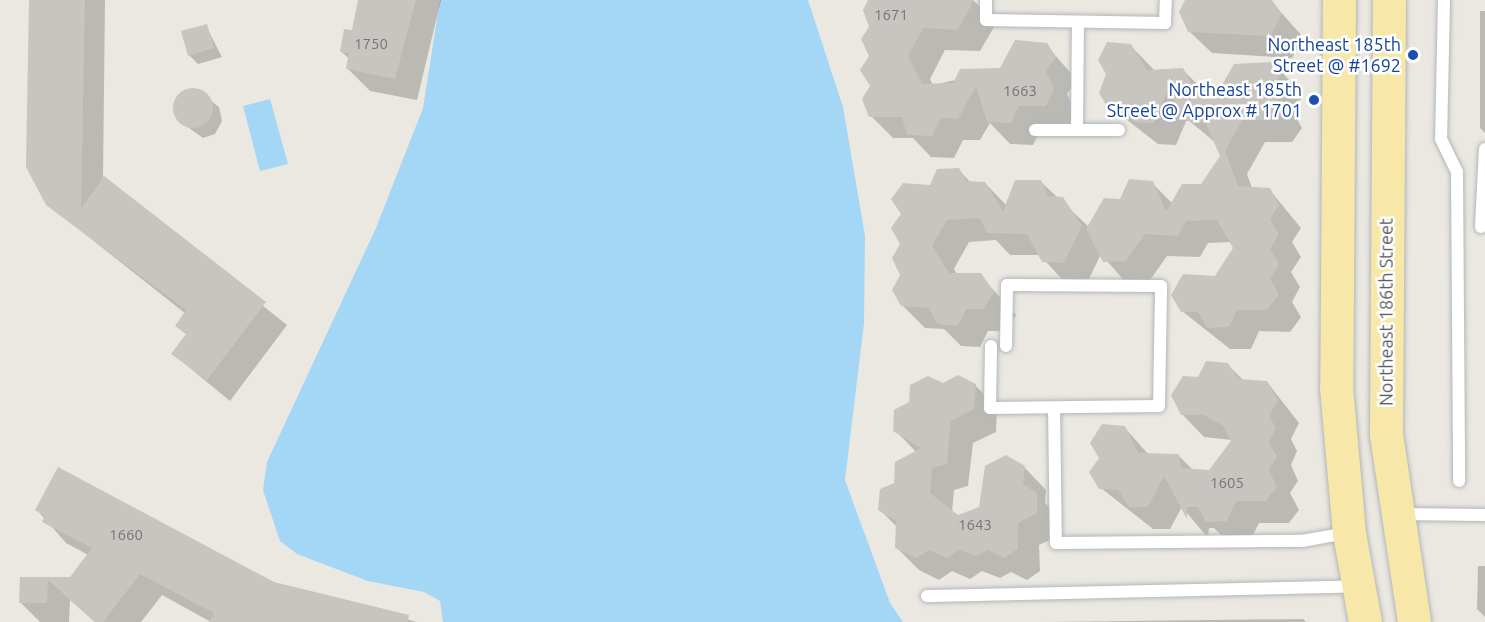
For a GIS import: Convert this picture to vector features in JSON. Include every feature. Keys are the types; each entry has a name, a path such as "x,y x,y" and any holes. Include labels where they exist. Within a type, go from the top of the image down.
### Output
{"main road":[{"path":"1339,0 1335,313 1341,459 1349,533 1365,622"},
{"name":"Northeast 186th Street","path":"1389,0 1384,355 1395,514 1412,615"},
{"path":"1341,459 1370,501 1395,514"},
{"path":"1349,533 1380,563 1412,615"}],"lane":[{"path":"986,0 986,20 1165,23 1166,0"},
{"path":"1444,0 1441,139 1457,172 1459,480"},
{"path":"1077,130 1078,22"},
{"path":"1035,130 1119,130"},
{"path":"1481,227 1485,149"},
{"path":"991,346 990,408 1159,406 1161,286 1007,285 1006,346"},
{"path":"1054,408 1056,543 1302,541 1349,533"},
{"path":"1395,514 1485,515"},
{"path":"927,596 1357,586"}],"water":[{"path":"440,0 808,0 843,107 865,236 864,323 845,480 890,603 903,622 443,622 440,601 424,592 368,581 297,554 280,541 263,490 267,462 376,228 423,108"},
{"path":"270,99 288,164 260,171 243,106"}],"building":[{"path":"29,0 85,0 81,209 104,176 266,302 207,380 171,354 186,334 175,326 186,310 46,205 26,167"},
{"path":"358,0 416,0 395,79 346,69 349,53 340,52 344,29 352,30"},
{"path":"868,0 974,0 958,30 923,28 908,56 922,84 953,83 960,69 1000,68 1015,40 1047,43 1056,57 1046,71 1054,89 1046,106 1019,106 1011,123 987,122 976,86 958,119 941,118 932,136 907,135 902,117 869,117 862,99 870,86 860,70 869,56 861,39 869,27 863,10"},
{"path":"1185,0 1272,0 1282,14 1270,36 1188,32 1179,12"},
{"path":"207,24 214,48 188,56 181,31"},
{"path":"1107,42 1131,44 1147,70 1183,68 1192,85 1222,85 1234,64 1273,62 1279,76 1273,91 1280,105 1269,120 1242,120 1225,151 1238,186 1270,188 1279,205 1270,219 1279,234 1270,249 1279,264 1270,279 1279,294 1267,310 1237,310 1229,327 1207,328 1198,312 1181,312 1171,295 1183,274 1215,276 1233,248 1217,220 1186,221 1178,236 1145,234 1126,261 1103,262 1086,229 1104,198 1120,199 1129,179 1153,181 1166,212 1182,184 1201,184 1220,156 1205,122 1186,121 1168,90 1154,123 1134,122 1125,106 1107,106 1099,93 1106,74 1098,60"},
{"path":"193,88 207,94 213,108 207,122 193,128 179,122 173,108 179,94"},
{"path":"959,168 966,181 985,182 1003,211 1015,180 1041,180 1048,196 1063,197 1082,226 1064,263 1042,262 1027,234 987,233 980,218 947,220 932,246 949,273 981,273 994,292 984,309 966,309 958,326 937,324 929,308 901,306 892,290 900,275 892,258 900,244 891,228 901,214 891,199 903,183 930,185 937,169"},
{"path":"1206,361 1228,363 1238,379 1267,381 1278,400 1269,416 1276,428 1269,442 1277,457 1269,470 1277,487 1266,501 1236,501 1227,521 1206,522 1198,507 1187,507 1187,519 1164,476 1148,507 1129,507 1118,490 1099,489 1089,472 1099,458 1090,443 1102,424 1125,426 1138,453 1179,454 1181,468 1209,470 1231,441 1223,426 1204,415 1181,415 1171,395 1183,376 1198,377"},
{"path":"958,375 976,384 974,409 951,421 947,464 932,468 930,493 958,515 979,507 985,466 1006,455 1025,466 1023,484 1037,493 1037,513 1018,523 1018,549 1004,558 988,550 976,556 959,550 947,558 929,550 916,558 895,548 896,521 878,510 880,489 894,483 895,462 921,448 893,431 894,410 909,402 910,385 928,376 943,383"},
{"path":"58,467 274,582 409,615 408,622 209,622 214,613 140,574 103,622 95,622 48,580 47,603 19,603 20,577 70,577 92,548 42,522 45,516 35,510"}],"place":[{"name":"Northeast 185th Street @ #1692","path":"1413,55"},
{"name":"Northeast 185th Street @ Approx # 1701","path":"1314,100"}]}
